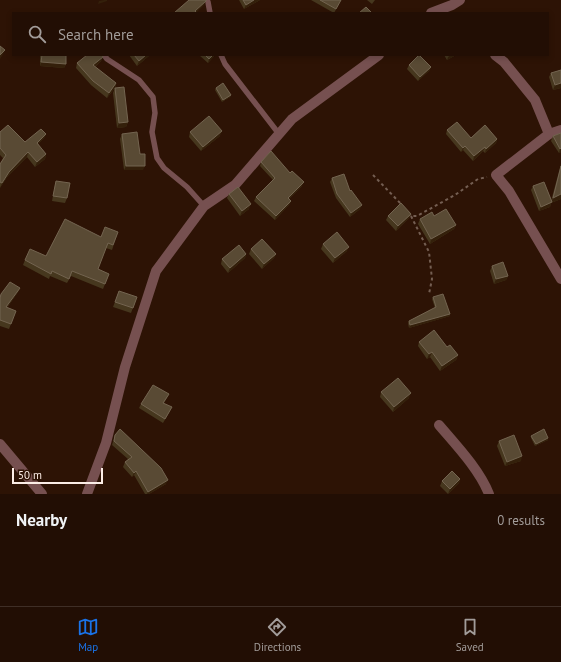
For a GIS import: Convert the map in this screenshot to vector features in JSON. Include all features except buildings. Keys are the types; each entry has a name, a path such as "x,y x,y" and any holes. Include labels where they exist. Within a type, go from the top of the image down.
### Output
{"street":[{"path":"446,11 460,0"},
{"path":"87,494 106,443 125,367 156,271 204,206 235,185 292,119 378,56"},
{"path":"496,56 504,62 535,100 549,134"},
{"path":"561,130 549,134 496,176 509,191 561,279"},
{"path":"439,425 467,460 485,485 489,494"},
{"path":"0,444 42,494"}],"lane":[{"path":"207,0 210,12"},
{"path":"105,56 139,80 153,97 155,113 152,132 157,158 164,168 187,187 204,206"},
{"path":"221,56 225,64 279,134"}],"path":[{"path":"373,175 411,216 429,252 432,279 429,294"},
{"path":"411,216 417,216 437,206 478,179 496,176"}]}
